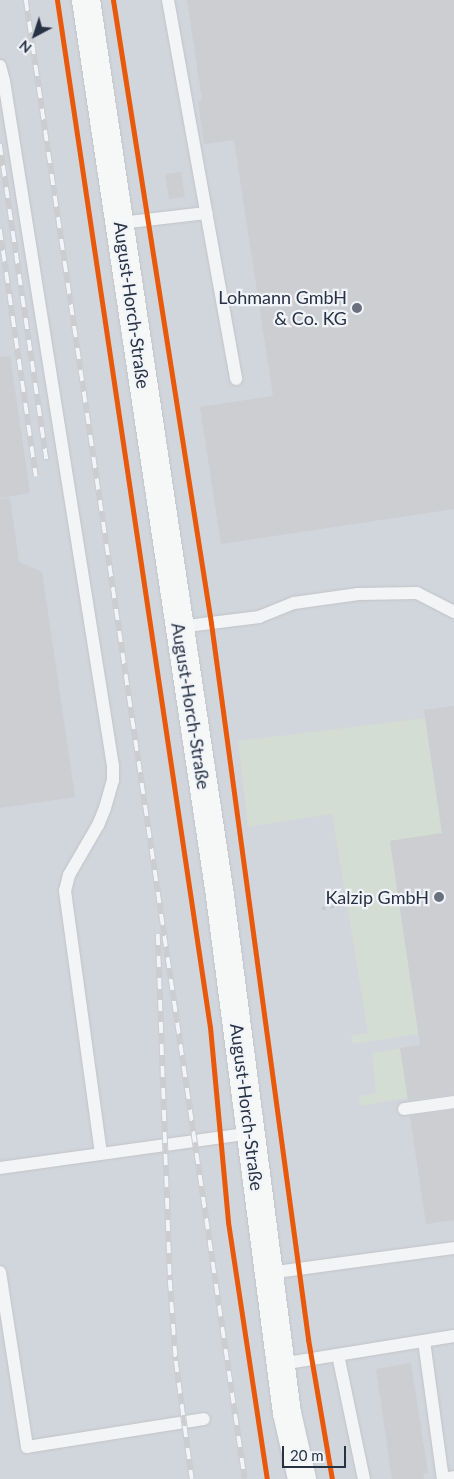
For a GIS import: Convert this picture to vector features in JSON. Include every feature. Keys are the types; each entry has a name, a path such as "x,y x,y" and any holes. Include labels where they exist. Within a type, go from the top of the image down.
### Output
{"main road":[{"name":"August-Horch-Straße","path":"86,0 220,896 287,1413 289,1479"},
{"name":"August-Horch-Straße","path":"287,1413 302,1479"}],"lane":[{"path":"168,0 236,379"},
{"path":"0,66 6,91 113,766 112,780 105,808 98,825 68,875 65,891 102,1154"},
{"path":"120,223 206,213"},
{"path":"179,627 259,616 294,603 358,594 417,593 454,612"},
{"path":"404,1109 454,1102"},
{"path":"0,1168 251,1133"},
{"path":"269,1273 454,1248"},
{"path":"0,1272 27,1447 204,1419"},
{"path":"281,1364 454,1336"},
{"path":"424,1341 444,1478 454,1477"},
{"path":"338,1355 364,1479"}],"path":[{"path":"322,908 424,892"}],"shaded area":[{"path":"0,0 454,0 454,1479 0,1479"},
{"path":"425,718 442,833 390,841 419,1034 353,1044 351,1036 368,1033 332,814 248,827 238,741"},
{"path":"400,1048 454,1090 360,1106 359,1096 376,1093 372,1053"}],"building":[{"name":"Lohmann GmbH & Co. KG","path":"187,0 454,0 454,509 221,544 200,407 273,396 234,140 204,144 198,101 202,100"},
{"path":"181,172 185,197 169,199 165,175"},
{"path":"10,356 30,493 0,498 0,357"},
{"path":"10,498 19,562 42,572 75,797 0,808 0,499"},
{"name":"Kalzip GmbH","path":"454,706 454,1094 408,1100 400,1048 420,1045 390,841 442,833 424,710"},
{"path":"454,1110 454,1220 426,1224 410,1116"},
{"path":"411,1363 428,1473 423,1474 424,1479 392,1479 376,1369"}],"railway":[{"path":"26,0 245,1479"},
{"path":"0,144 47,461"},
{"path":"0,229 36,476"},
{"path":"158,934 170,1280 176,1361 192,1479"}],"cycle path":[{"path":"57,0 210,1027 228,1222 267,1479"},
{"path":"113,0 211,623 308,1339 332,1479"}],"place":[{"name":"Lohmann GmbH & Co. KG","path":"357,308"},
{"name":"Kalzip GmbH","path":"439,897"}]}
